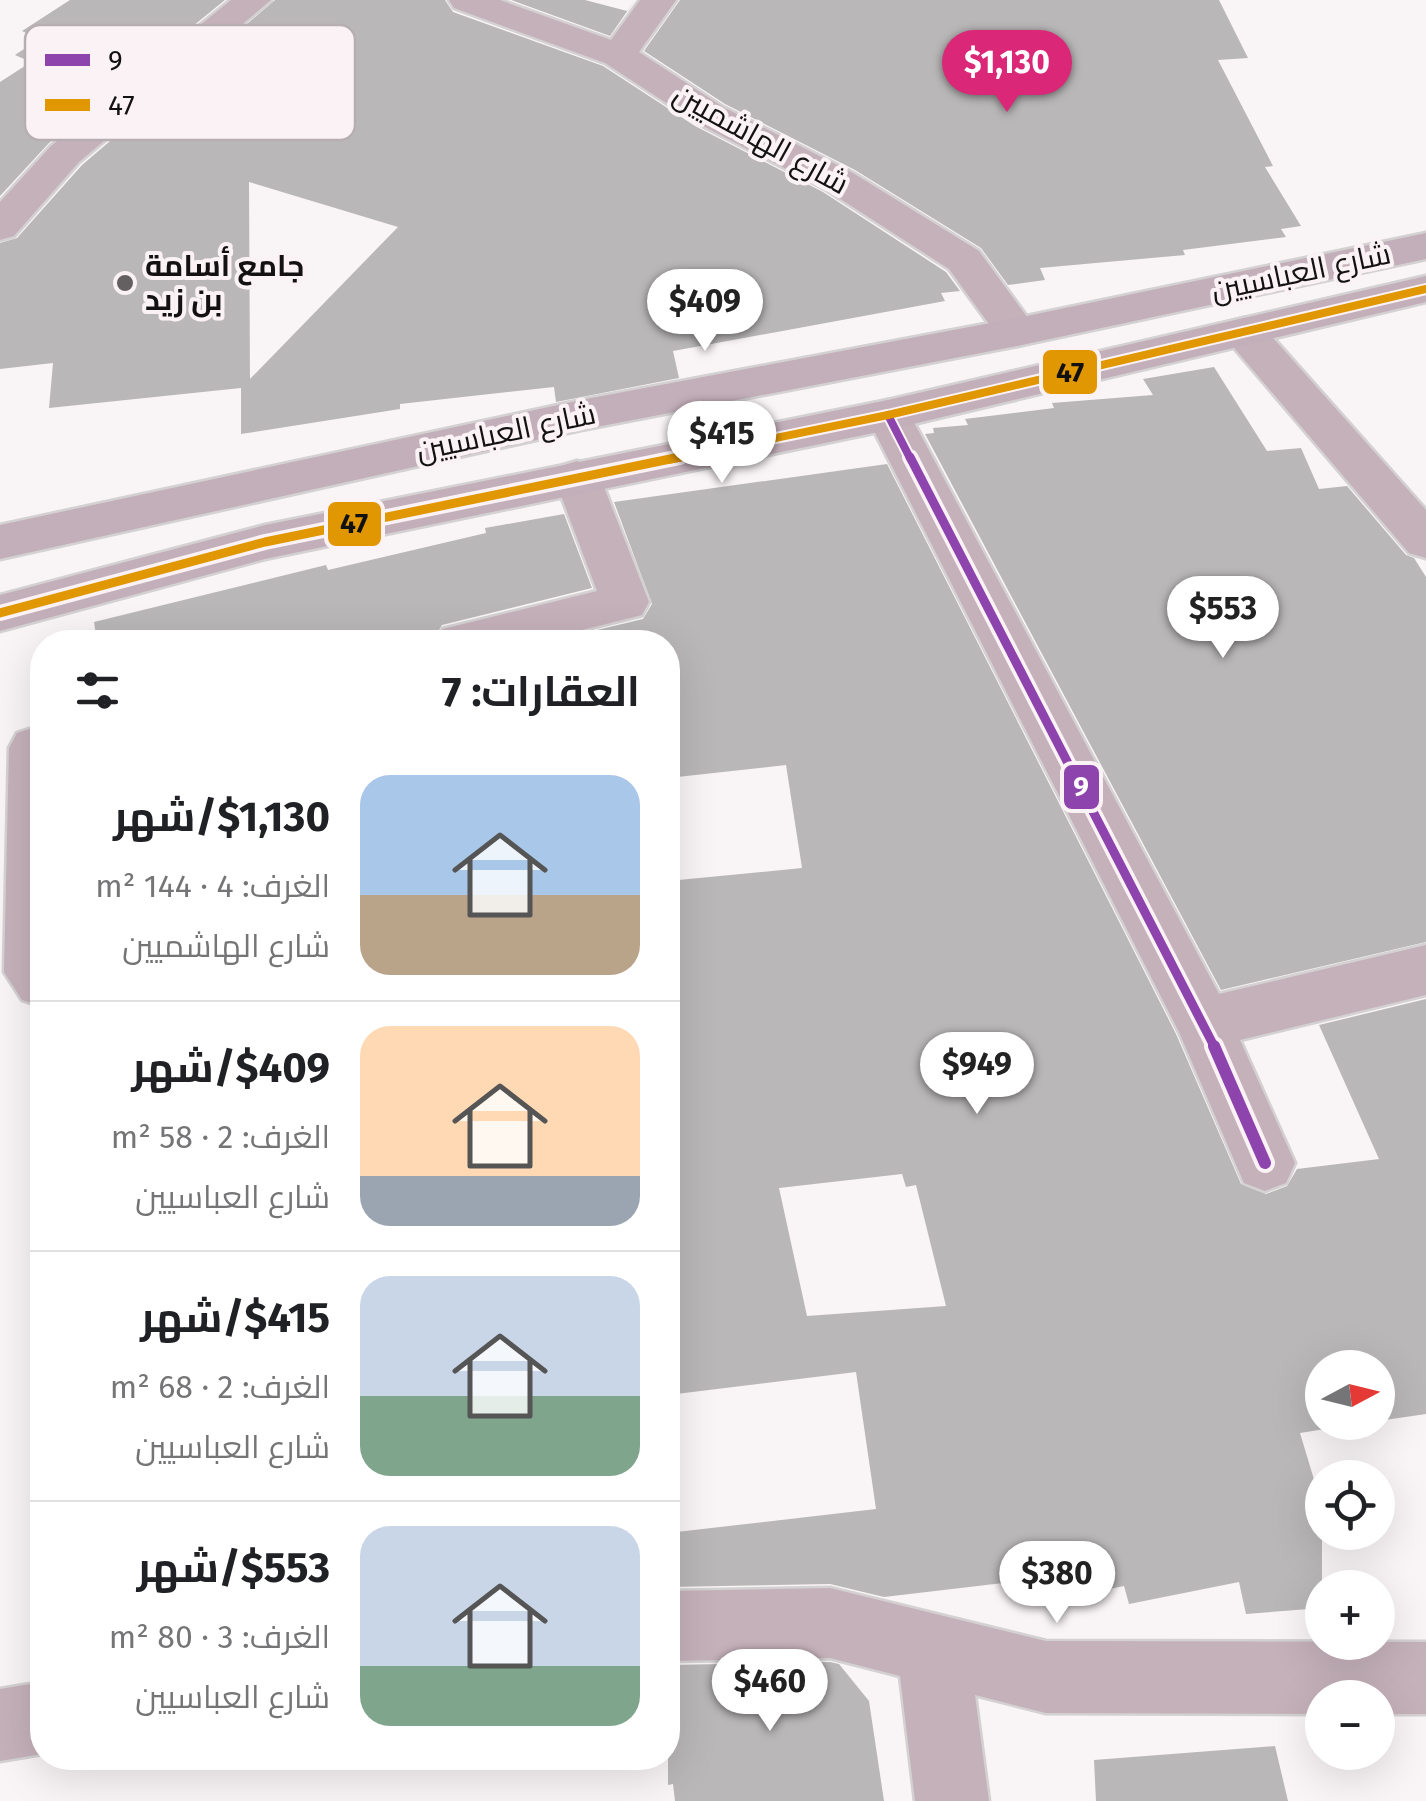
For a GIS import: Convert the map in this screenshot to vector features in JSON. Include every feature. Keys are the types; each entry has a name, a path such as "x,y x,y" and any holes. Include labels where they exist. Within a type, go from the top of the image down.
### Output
{"main road":[{"name":"شارع العباسيين","path":"0,542 581,415 1017,332 1426,246"},
{"name":"شارع العباسيين","path":"0,612 265,542 888,414 1426,289"}],"street":[{"path":"222,25 253,0"},
{"name":"شارع الهاشميين","path":"466,0 618,55 710,115 840,181 964,260 1017,332"},
{"path":"618,55 658,0"},
{"path":"0,227 82,140"},
{"path":"1244,332 1426,541"},
{"path":"888,414 1204,1023 1265,1162"},
{"path":"510,630 625,602 577,477"},
{"path":"25,981 26,750"},
{"path":"1204,1023 1426,970"},
{"path":"680,1626 830,1624 1046,1677 1426,1678"},
{"path":"933,1648 952,1801"},
{"path":"0,1725 30,1720"}],"building":[{"path":"70,0 225,0 194,25 31,25"},
{"path":"275,0 445,0 453,12 603,66 695,126 823,192 946,272 960,291 941,293 945,301 673,351 679,378 556,402 554,387 400,404 400,409 241,434 241,388 49,408 53,363 0,369 0,243 17,238 82,165 111,140 355,140 355,25 246,25","holes":["249,182 398,227 250,379"]},
{"path":"511,0 585,0 627,11 635,0 610,36"},
{"path":"680,0 1219,0 1248,58 1218,60 1273,166 1265,167 1301,226 1281,229 1286,237 1183,250 1185,255 1040,268 1045,280 1008,285 981,248 855,170 725,104 644,51"},
{"path":"25,66 25,140 53,140 0,196 0,82"},
{"path":"1214,367 1267,451 1301,448 1319,489 1347,486 1406,555 1414,558 1426,577 1426,942 1221,990 925,434 934,433 933,428 968,425 965,419 1054,408 1052,403 1153,395 1143,379"},
{"path":"887,464 1176,1034 1241,1184 1266,1194 1287,1186 1297,1169 1379,1159 1319,1025 1426,999 1426,1414 1395,1419 1395,1350 1305,1350 1305,1432 1300,1433 1308,1460 1305,1460 1305,1550 1322,1550 1322,1570 1305,1570 1305,1609 1246,1614 1239,1582 1129,1604 1124,1586 1044,1602 1037,1579 884,1597 830,1584 680,1587 680,1532 876,1509 856,1372 680,1394 680,880 802,868 786,765 680,777 680,630 597,630 643,619 652,604 614,502","holes":["902,1174 906,1187 916,1185 946,1306 807,1316 779,1188"]},
{"path":"564,514 592,588 442,625 439,630 95,630 94,622 326,565 328,570 486,533 485,528"},
{"path":"839,1664 869,1701 884,1801 675,1801 673,1784 668,1785 668,1770 680,1770 680,1665"},
{"path":"1275,1746 1288,1801 1096,1801 1094,1760"}],"transit line":[{"name":"47","path":"0,613 265,542 888,415 1426,289"},
{"name":"9","path":"888,415 1204,1023 1265,1163"}],"place":[{"name":"جامع أسامة بن زيد","path":"125,283"}]}
